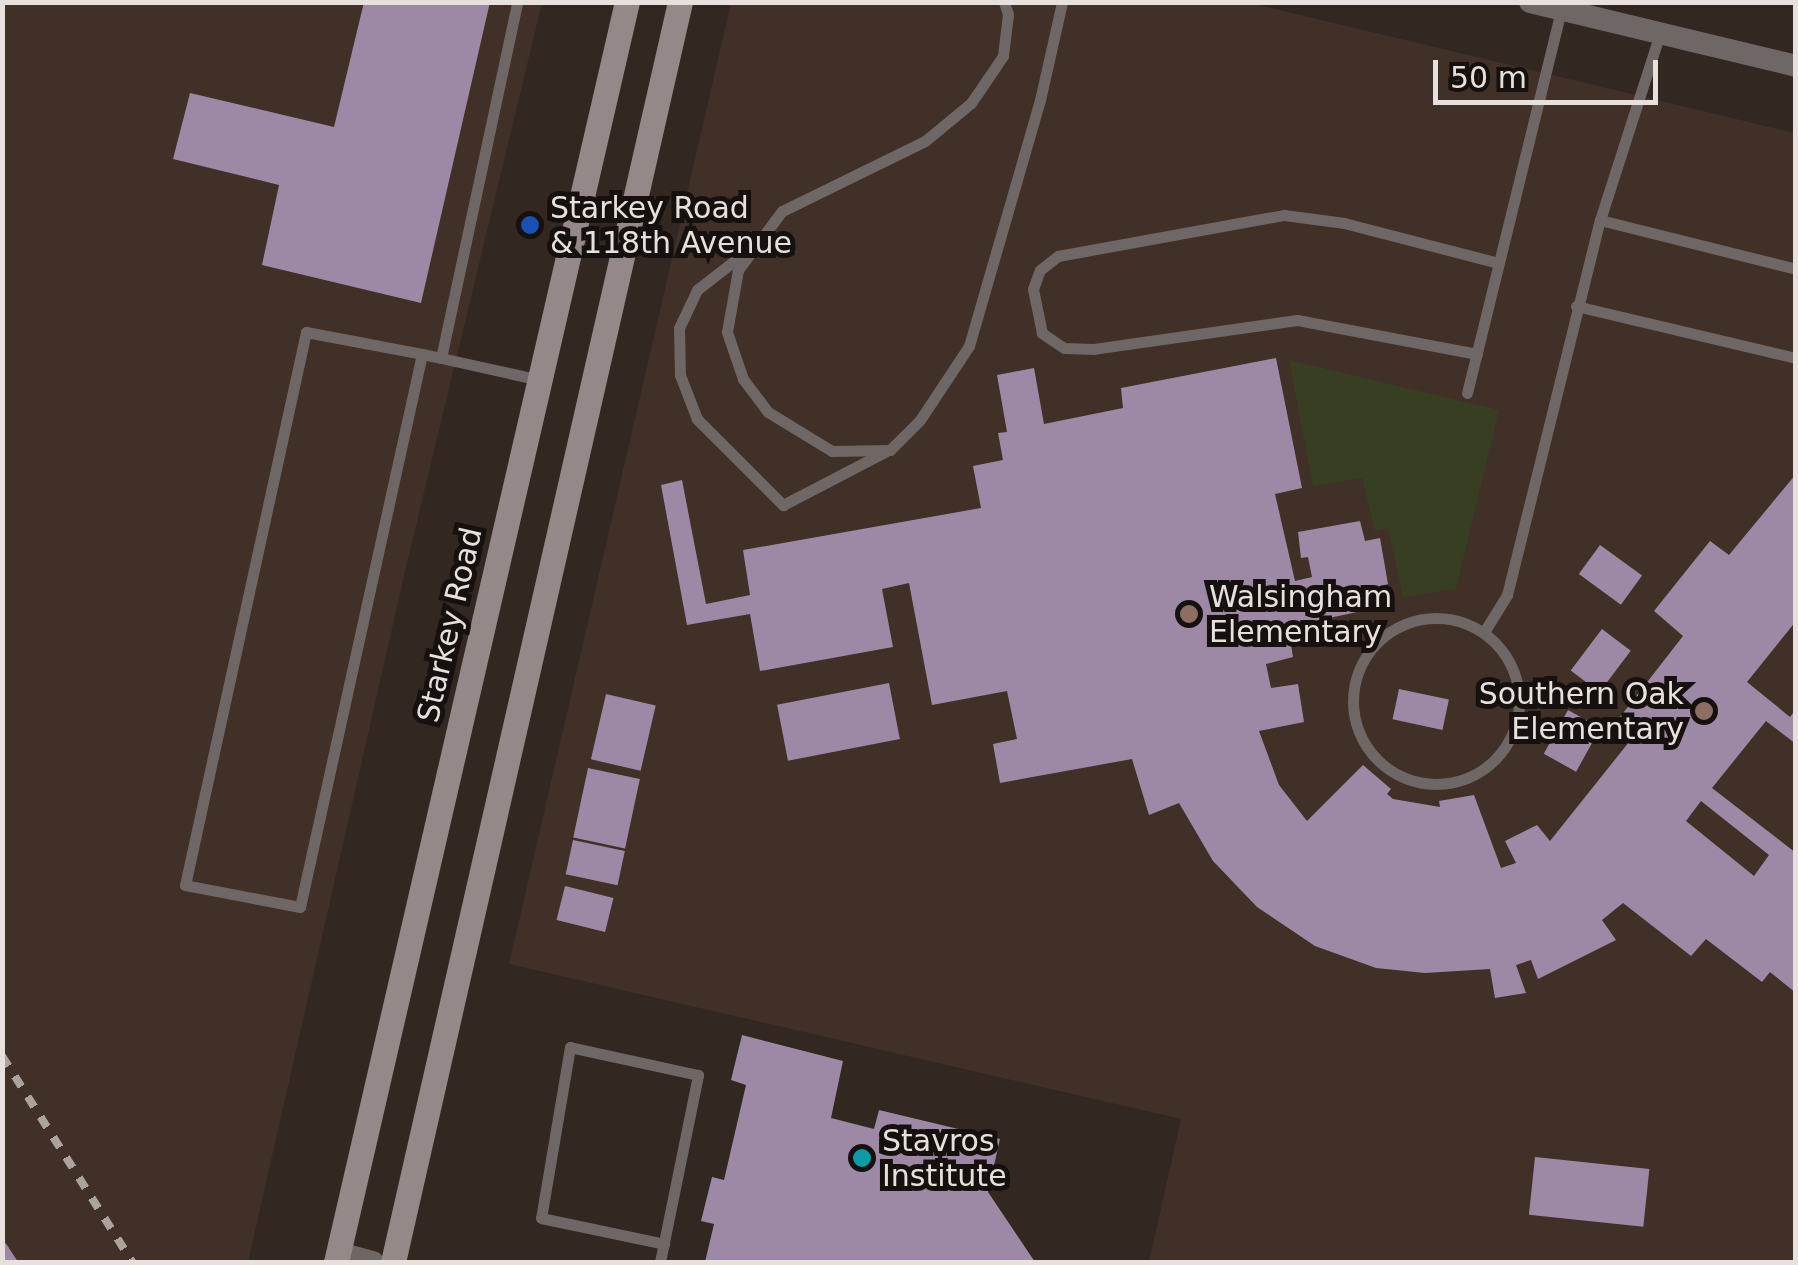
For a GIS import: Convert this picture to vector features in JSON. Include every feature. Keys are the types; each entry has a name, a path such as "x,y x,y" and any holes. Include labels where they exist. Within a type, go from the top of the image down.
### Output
{"main road":[{"name":"Starkey Road","path":"337,1258 627,2"},
{"path":"392,1262 680,2"}],"street":[{"path":"1530,2 1796,66"},
{"path":"337,1258 373,1262"}],"lane":[{"path":"441,358 517,2"},
{"path":"890,450 832,451 768,412 743,379 727,332 738,270 782,211 926,140 971,103 1003,56 1008,14 1004,2"},
{"path":"751,249 697,290 680,328 680,375 696,419 783,505 890,450 920,420 969,346 1040,100 1062,2"},
{"path":"1468,393 1561,10"},
{"path":"1484,632 1506,595 1576,306 1660,32"},
{"path":"1478,354 1297,320 1094,349 1064,348 1042,333 1034,290 1040,270 1058,256 1284,214 1344,223 1499,263"},
{"path":"1600,220 1796,269"},
{"path":"1576,306 1796,358"},
{"path":"422,354 300,907 186,885 306,332 422,354 540,380"},
{"path":"1434,618 1460,621 1484,632 1511,666 1520,708 1513,736 1497,760 1473,776 1446,785 1416,782 1390,771 1370,753 1358,730 1352,704 1355,678 1366,654 1385,635 1408,622 1434,618"},
{"path":"660,1262 664,1244 698,1075 570,1047 542,1218 664,1244"}],"shaded area":[{"path":"2,3 542,3 407,563 248,1262 3,1262"},
{"path":"731,3 1250,3 1795,133 1795,1262 1149,1262 1181,1119 509,964"}],"green space":[{"path":"1289,360 1499,410 1456,589 1403,597 1388,528 1375,531 1362,478 1313,486"}],"building":[{"path":"364,2 490,2 421,303 262,265 279,185 173,159 190,93 334,127"},
{"path":"1276,358 1302,488 1275,494 1295,581 1312,577 1308,557 1301,558 1298,532 1360,521 1365,541 1380,538 1388,584 1382,586 1385,606 1329,618 1330,624 1289,632 1293,657 1266,664 1271,688 1298,684 1304,722 1259,731 1279,785 1307,821 1363,765 1391,789 1387,794 1393,799 1440,807 1439,801 1474,795 1501,868 1516,863 1505,841 1537,825 1550,841 1637,732 1620,717 1683,636 1654,611 1710,541 1729,555 1796,474 1796,621 1747,682 1790,717 1796,709 1796,744 1766,721 1712,788 1796,853 1796,993 1770,972 1762,982 1706,939 1691,956 1623,903 1602,920 1616,940 1538,979 1531,960 1516,965 1526,993 1495,998 1490,969 1425,973 1376,968 1315,946 1257,907 1213,861 1179,803 1149,815 1132,759 1000,783 993,744 1017,739 1007,691 932,705 909,583 882,589 893,647 760,671 750,614 687,625 661,485 682,480 706,604 750,595 743,550 981,508 973,466 1003,460 998,433 1007,432 997,375 1034,368 1044,424 1123,408 1121,388","holes":["1701,801 1769,855 1754,876 1686,821"]},
{"path":"1600,545 1642,576 1621,605 1579,574"},
{"path":"1602,629 1631,651 1599,692 1571,671"},
{"path":"889,683 900,739 788,761 777,705"},
{"path":"1399,689 1449,700 1442,730 1393,719"},
{"path":"606,694 656,705 641,771 591,759"},
{"path":"1568,710 1600,728 1576,772 1544,754"},
{"path":"588,768 640,779 625,848 573,837"},
{"path":"573,840 625,851 618,885 566,874"},
{"path":"565,886 614,898 605,932 557,920"},
{"name":"Stavros Institute","path":"742,1035 843,1061 831,1118 874,1129 879,1110 1000,1139 988,1192 1035,1262 705,1262 714,1224 701,1221 712,1177 724,1180 746,1085 731,1080"},
{"path":"1535,1157 1649,1169 1643,1227 1529,1215"},
{"path":"2,1239 7,1245 18,1262 2,1262"}],"railway":[{"path":"2,1056 132,1262"}],"place":[{"name":"Starkey Road & 118th Avenue","path":"530,225"},
{"name":"Walsingham Elementary","path":"1189,614"},
{"name":"Southern Oak Elementary","path":"1704,711"},
{"name":"Stavros Institute","path":"862,1158"}]}
